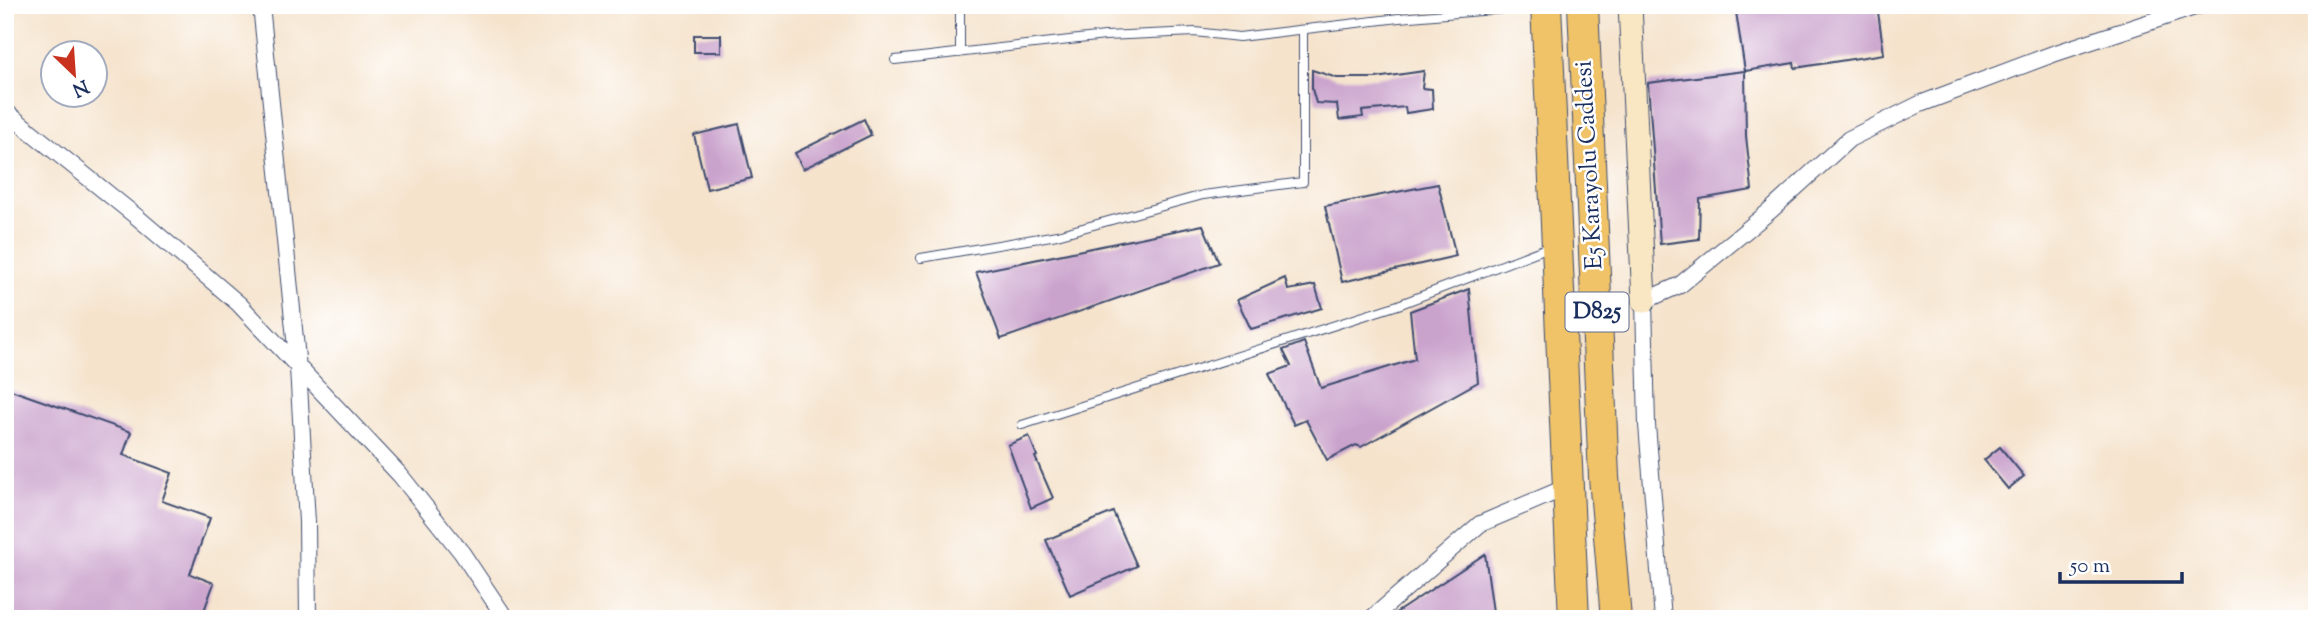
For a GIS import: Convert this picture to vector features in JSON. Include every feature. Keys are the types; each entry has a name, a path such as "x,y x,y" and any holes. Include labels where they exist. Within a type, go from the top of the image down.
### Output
{"highway":[{"name":"E5 Karayolu Caddesi","path":"1546,5 1574,619"},
{"name":"E5 Karayolu Caddesi","path":"1583,5 1604,477 1616,619"}],"street":[{"path":"261,5 298,368 307,522 308,619"},
{"path":"1630,5 1647,425 1663,619"},
{"path":"1644,301 1680,285 1772,210 1849,139 1920,104 2053,54 2201,5"},
{"path":"5,111 127,208 239,304 400,475 462,553 506,619"},
{"path":"1371,619 1480,524 1567,487"}],"lane":[{"path":"960,5 960,53"},
{"path":"895,60 1105,36 1195,32 1239,37 1399,18 1546,5"},
{"path":"921,258 1057,235 1203,195 1303,182 1303,31"},
{"path":"1022,425 1398,305 1556,244"}],"building":[{"path":"1746,5 1877,5 1884,54 1795,68 1794,63 1745,71 1736,12 1747,10"},
{"path":"694,35 721,35 721,52 694,52"},
{"path":"1312,70 1337,78 1376,78 1424,71 1422,88 1432,89 1433,109 1406,113 1405,107 1362,111 1363,117 1339,120 1337,104 1316,103 1312,89"},
{"path":"1745,71 1746,136 1752,190 1700,199 1699,239 1660,244 1648,83"},
{"path":"864,119 871,135 803,169 795,153"},
{"path":"739,124 752,178 707,189 694,135"},
{"path":"1438,184 1456,256 1342,282 1325,206"},
{"path":"1203,225 1219,263 1001,339 976,272"},
{"path":"1285,278 1288,290 1315,285 1322,308 1251,329 1237,300"},
{"path":"1469,289 1478,382 1361,447 1356,445 1327,460 1306,420 1294,425 1269,374 1291,366 1283,350 1304,342 1321,388 1415,359 1410,311"},
{"path":"11,390 131,432 123,455 172,473 162,501 210,518 190,574 214,583 201,619 5,619 5,406"},
{"path":"1029,436 1053,498 1031,508 1008,445"},
{"path":"2000,447 2024,476 2008,489 1984,460"},
{"path":"1113,512 1137,566 1070,595 1046,540"},
{"path":"1485,554 1494,619 1387,619 1391,616"}]}
